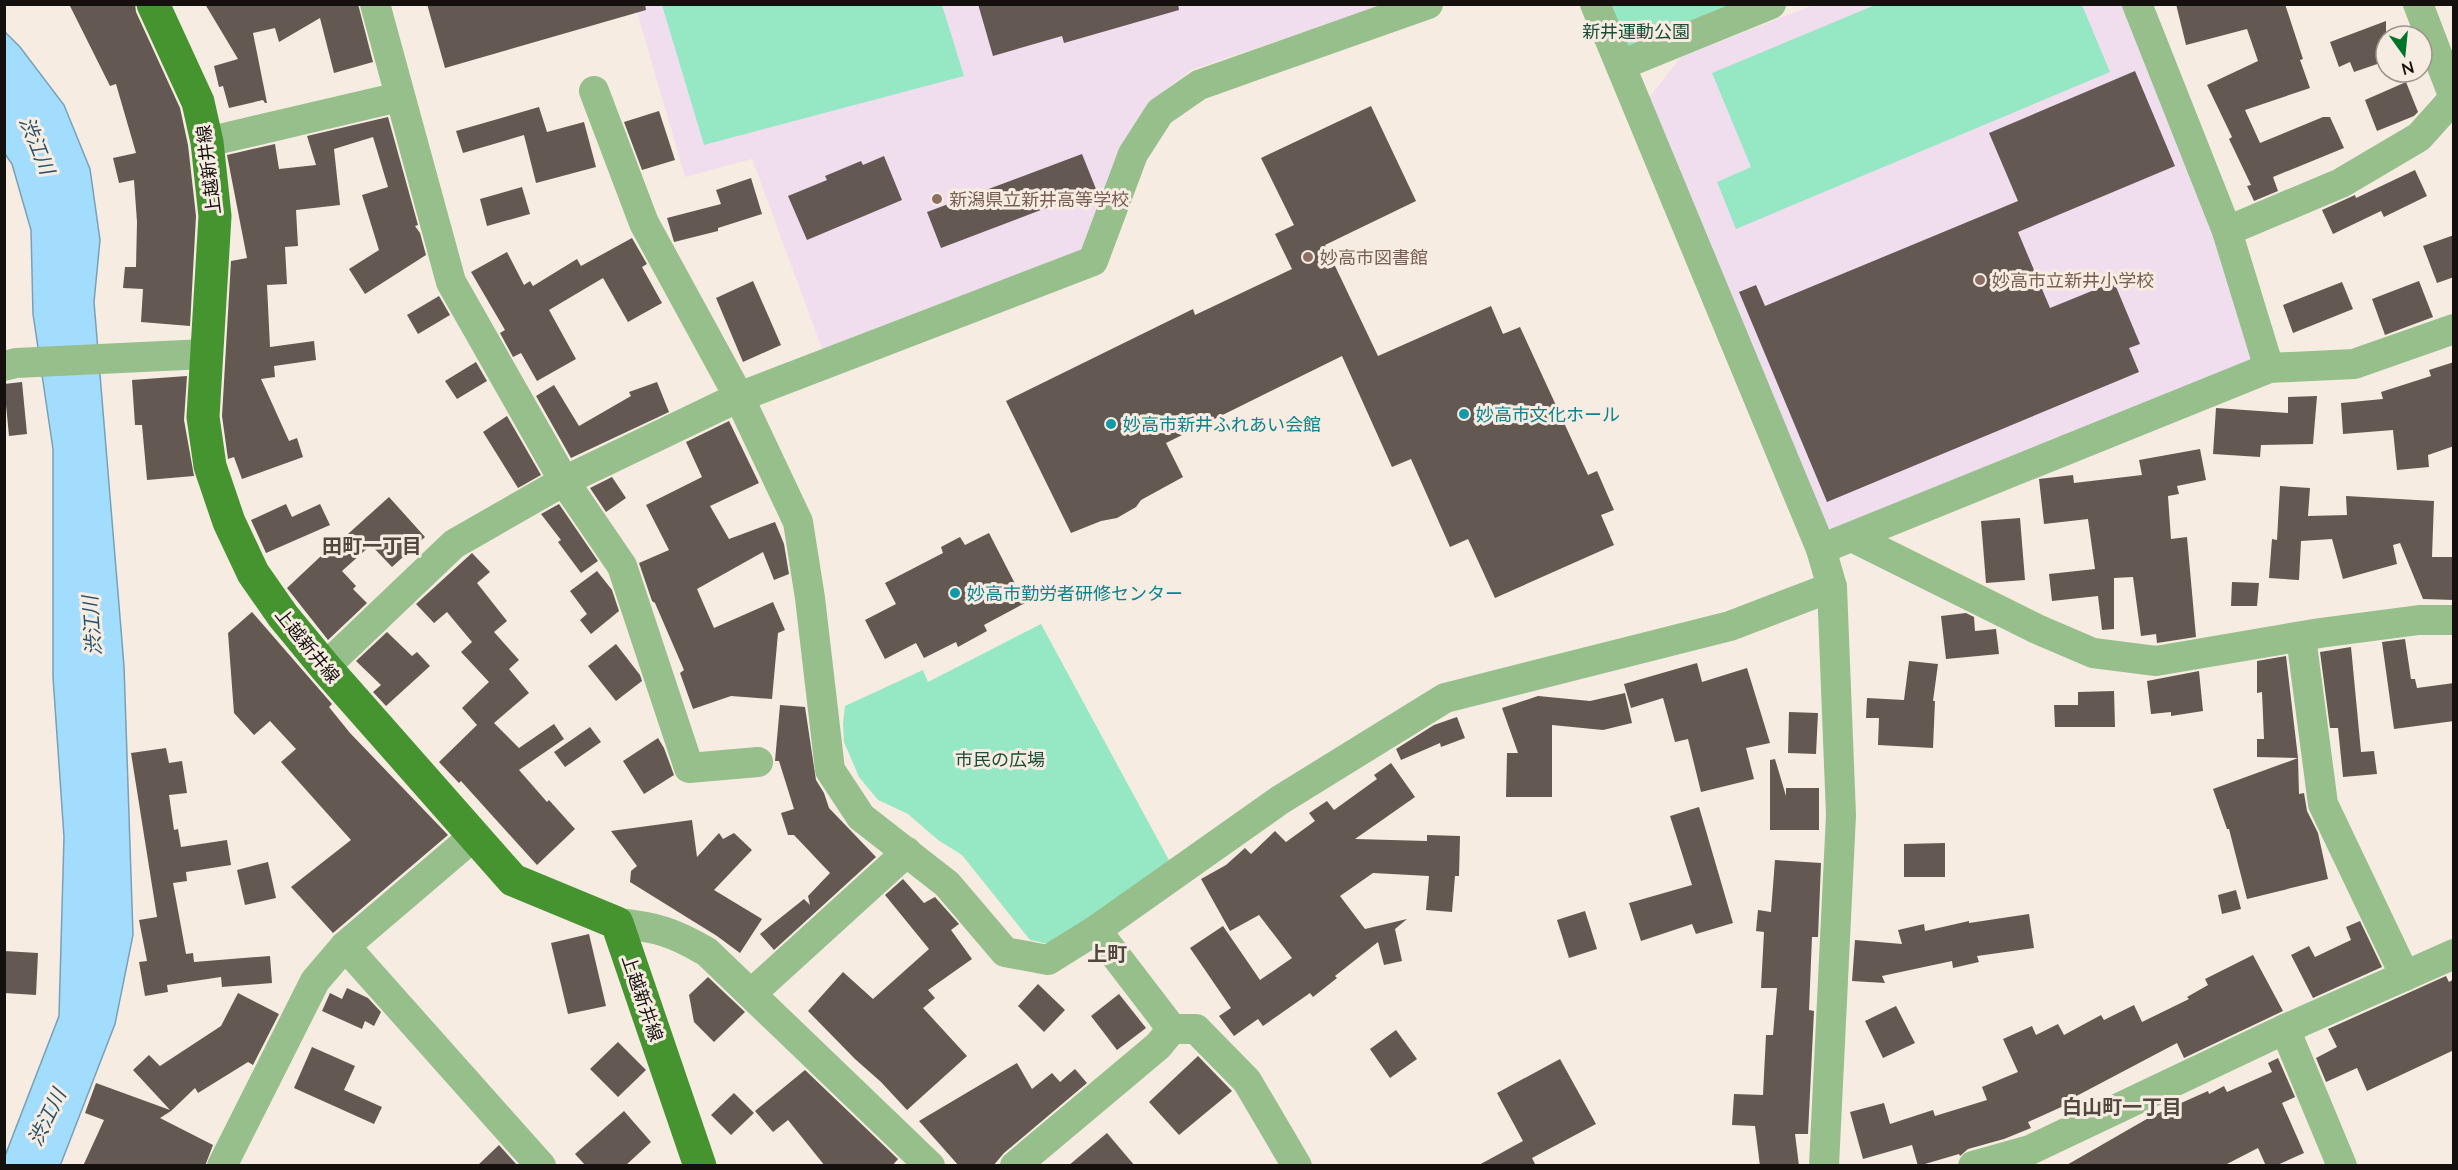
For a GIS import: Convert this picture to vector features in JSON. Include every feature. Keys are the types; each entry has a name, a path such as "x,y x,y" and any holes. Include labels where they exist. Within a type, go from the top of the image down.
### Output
{"main road":[{"name":"上越新井線","path":"153,4 198,102 207,142 215,216 203,417 210,466 229,522 253,573 283,616 325,667 513,880 617,923 699,1166"}],"street":[{"path":"375,4 451,282 564,481 622,566 689,768 758,762"},
{"path":"325,667 454,544 564,481 739,398 1093,261 1133,154 1160,112 1199,86 1428,4"},
{"path":"1595,4 1821,549 1832,587 1841,815 1824,1166"},
{"path":"1621,65 1771,4"},
{"path":"2137,4 2228,231 2270,368"},
{"path":"2228,231 2341,183 2419,138 2454,98 2418,4"},
{"path":"594,91 644,223 739,398 798,522 810,597 830,770 861,817 947,884 1005,952 1048,960 1096,930 1280,800 1445,698 1730,626 1832,587"},
{"path":"207,142 399,97"},
{"path":"1821,549 2270,368 2354,364 2454,329"},
{"path":"10,365 111,357 205,354"},
{"path":"1852,537 2037,629 2093,653 2156,661 2419,620 2454,620"},
{"path":"2301,637 2323,804 2405,976"},
{"path":"222,1166 315,981 345,946 474,836"},
{"path":"752,993 907,852"},
{"path":"617,923 654,927 684,938 707,952 930,1166"},
{"path":"1096,930 1172,1029"},
{"path":"345,946 541,1166"},
{"path":"1973,1166 2030,1150 2285,1029 2454,954"},
{"path":"1015,1166 1158,1046 1172,1029"},
{"path":"1172,1029 1196,1029 1247,1081 1297,1166"},
{"path":"2285,1029 2342,1166"}],"shaded area":[{"name":"新潟県立新井高等学校","path":"635,5 1384,5 1191,70 1147,104 1083,259 825,357 752,159 685,177"},
{"name":"妙高市立新井小学校","path":"1813,5 2129,5 2263,355 1830,538 1648,99 1681,57"}],"green space":[{"path":"662,5 942,5 964,76 704,145"},
{"name":"新井運動公園","path":"1597,5 1771,5 1621,65"},
{"path":"1875,5 2082,5 2110,72 1736,229 1717,182 1751,167 1712,73"},
{"name":"市民の広場","path":"1041,624 1171,864 1049,944 1030,940 962,855 938,840 908,814 878,800 859,777 844,742 843,723 845,706 923,670 928,682"}],"water":[{"name":"渋江川","path":"4,31 20,47 64,105 90,169 100,240 94,302 124,666 133,935 115,1024 60,1166 4,1165 5,1156 59,1016 64,837 53,677 53,449 33,314 31,230 12,164 5,154"}],"building":[{"path":"69,4 135,4 136,12 180,108 188,145 196,216 190,326 141,322 143,289 123,288 125,267 136,267 137,222 134,180 119,183 113,158 136,153 116,84 110,86"},
{"path":"205,4 358,4 373,62 334,73 320,18 279,42 275,28 253,33 267,103 263,100 229,108 223,86 219,87 214,66 238,59"},
{"path":"427,4 645,4 646,10 445,68"},
{"path":"978,4 1178,4 1179,10 1064,43 1062,36 993,56"},
{"path":"2176,4 2285,4 2310,88 2245,110 2260,143 2323,117 2330,117 2344,148 2273,177 2278,191 2254,201 2247,186 2251,185 2229,139 2232,137 2207,85 2258,61 2247,29 2186,45"},
{"path":"2374,26 2374,65 2354,72 2350,62 2339,67 2330,42"},
{"path":"2135,71 2175,166 2018,232 2050,308 2114,282 2140,344 2129,348 2139,372 1827,502 1739,292 1756,285 1765,306 2018,201 1989,133"},
{"path":"2401,84 2407,84 2418,112 2414,116 2377,131 2365,100"},
{"path":"1371,106 1416,201 1325,245 1378,356 1491,306 1503,334 1520,327 1588,475 1597,471 1614,510 1601,515 1614,545 1495,598 1468,539 1450,547 1411,459 1392,467 1342,356 1166,443 1183,477 1141,500 1136,507 1117,518 1101,521 1071,533 1006,401 1193,309 1195,315 1292,269 1275,234 1294,225 1261,158"},
{"path":"539,107 547,132 584,122 596,167 536,183 524,135 463,153 456,131"},
{"path":"659,111 675,160 642,170 624,122"},
{"path":"388,117 418,225 415,226 420,233 426,255 365,294 349,269 379,250 362,195 388,187 373,137 334,149 340,205 296,210 298,246 285,247 287,284 267,285 270,347 314,341 316,360 274,366 275,377 261,379 289,441 297,438 303,457 242,479 234,457 228,459 222,416 231,261 247,258 227,155 275,144 279,169 316,165 307,136"},
{"path":"1082,154 1096,189 941,248 927,212"},
{"path":"884,156 902,200 807,240 788,196 827,180 825,176 861,161 863,165"},
{"path":"2415,170 2427,196 2384,217 2381,211 2333,234 2322,210 2355,195 2356,198"},
{"path":"751,178 762,214 718,228 718,231 674,242 667,218 721,204 716,190"},
{"path":"522,187 530,214 487,226 480,199"},
{"path":"2454,235 2454,277 2437,283 2423,246"},
{"path":"632,238 647,264 642,267 662,303 628,322 603,278 549,310 576,359 537,381 521,353 513,357 500,333 505,330 471,272 507,252 524,285 530,281 533,286 577,259 581,266"},
{"path":"753,281 781,345 743,362 716,298"},
{"path":"2419,281 2433,317 2385,335 2372,299"},
{"path":"2342,282 2353,309 2293,333 2283,305"},
{"path":"439,296 450,315 418,334 407,315"},
{"path":"476,362 487,381 457,399 445,381"},
{"path":"2454,362 2454,446 2428,455 2429,467 2397,470 2393,430 2343,434 2341,403 2383,399 2381,392 2431,376 2429,370"},
{"path":"187,376 184,420 194,476 147,480 142,425 135,425 132,380"},
{"path":"22,382 27,434 9,436 4,384"},
{"path":"657,382 669,412 571,458 536,396 554,385 579,426 631,396 629,392"},
{"path":"2317,396 2313,444 2261,445 2260,457 2213,454 2216,408 2288,413 2288,397"},
{"path":"507,416 541,475 518,488 483,432"},
{"path":"729,421 759,483 710,506 729,539 775,522 784,544 789,574 774,580 763,552 697,589 714,628 773,602 785,630 778,633 772,699 731,696 693,709 680,673 684,670 655,603 652,601 639,563 669,550 646,505 702,477 686,442"},
{"path":"2200,449 2206,480 2177,486 2179,494 2168,496 2171,539 2187,537 2196,637 2157,643 2156,634 2141,636 2133,577 2114,578 2114,629 2102,630 2098,596 2052,601 2049,574 2095,569 2088,519 2044,524 2039,479 2073,475 2074,483 2142,475 2139,460"},
{"path":"612,477 626,498 606,512 590,488"},
{"path":"2280,486 2310,488 2308,516 2347,515 2346,496 2434,501 2432,557 2454,557 2454,600 2423,599 2400,543 2393,545 2397,564 2343,579 2332,539 2301,541 2299,580 2269,578 2272,539 2277,540"},
{"path":"389,497 425,537 392,567 371,545 342,571 356,586 353,589 367,603 328,640 287,588"},
{"path":"286,504 292,517 320,504 330,525 266,553 251,520"},
{"path":"559,504 598,561 581,573 558,542 561,540 541,514"},
{"path":"2020,518 2025,580 1986,583 1981,521"},
{"name":"妙高市勤労者研修センター","path":"989,533 1025,603 984,625 987,631 958,647 956,642 924,658 916,643 885,659 865,620 896,604 885,583 943,553 941,547 960,537 965,545"},
{"path":"472,553 490,572 477,583 507,621 494,632 519,660 509,669 529,693 494,723 519,748 554,724 564,739 519,770 575,829 537,865 461,781 459,783 439,762 477,725 462,708 489,682 461,652 472,642 447,612 434,623 416,604"},
{"path":"597,571 612,590 619,611 591,634 580,620 587,614 570,591"},
{"path":"2232,582 2259,583 2257,606 2231,606"},
{"path":"252,612 332,704 329,707 350,733 448,835 333,933 291,887 351,840 281,762 296,749 270,721 254,735 234,713 228,633"},
{"path":"1966,613 1974,617 1975,631 1996,629 1999,654 1946,659 1941,616"},
{"path":"387,632 412,656 417,652 430,666 386,706 373,692 381,685 356,661"},
{"path":"2405,639 2411,679 2415,679 2417,688 2454,683 2454,721 2394,729 2382,642"},
{"path":"616,644 640,675 642,681 616,701 588,666"},
{"path":"2351,647 2361,752 2374,751 2377,774 2343,777 2338,728 2330,728 2320,652"},
{"path":"2286,656 2298,758 2257,757 2257,739 2264,739 2262,692 2257,693 2257,661"},
{"path":"1909,661 1938,664 1933,701 1935,701 1933,748 1878,745 1879,718 1866,718 1867,698 1904,700"},
{"path":"1697,663 1702,682 1747,668 1770,743 1746,748 1754,779 1701,792 1688,739 1675,742 1663,698 1631,708 1624,684"},
{"path":"2199,671 2203,711 2171,716 2171,712 2151,714 2147,681"},
{"path":"2114,691 2115,727 2055,727 2054,705 2078,705 2078,692"},
{"path":"1625,693 1632,723 1603,730 1552,725 1552,797 1506,797 1507,753 1518,753 1502,708 1538,696 1590,701"},
{"path":"780,705 805,707 816,780 829,808 876,857 774,950 760,934 804,899 810,905 808,896 830,873 794,835 788,835 781,813 794,809 779,761 775,761"},
{"path":"1789,712 1818,713 1816,754 1788,753"},
{"path":"1457,717 1465,738 1441,747 1440,743 1401,760 1396,749 1434,725"},
{"path":"590,727 601,742 565,767 554,752"},
{"path":"658,738 674,775 644,794 623,761"},
{"path":"166,748 169,763 182,761 187,793 169,795 174,830 178,829 181,847 227,840 231,865 186,872 187,881 173,883 186,954 193,953 194,962 270,956 272,983 222,987 221,977 167,985 168,992 145,996 139,962 147,961 139,920 157,917 131,753"},
{"path":"2298,758 2299,794 2304,793 2307,811 2318,833 2328,879 2247,899 2229,829 2227,829 2213,789"},
{"path":"1775,759 1786,796 1786,788 1819,788 1819,830 1770,830 1770,760"},
{"path":"1391,763 1415,797 1355,839 1427,841 1427,835 1460,836 1459,876 1455,876 1452,912 1426,910 1429,876 1373,873 1340,896 1365,929 1407,919 1395,929 1402,961 1384,965 1378,942 1335,976 1337,978 1313,997 1310,993 1263,1026 1258,1019 1234,1036 1219,1016 1231,1008 1190,948 1223,926 1260,980 1292,958 1259,915 1230,931 1201,879 1226,865 1245,848 1251,854 1275,831 1286,842 1315,821 1309,813 1327,801 1334,810 1377,779 1374,775"},
{"path":"1699,807 1733,923 1696,934 1692,924 1641,941 1629,903 1692,885 1670,816"},
{"path":"692,820 697,857 719,833 723,839 734,833 752,850 714,890 762,919 740,953 717,936 630,882 631,871 637,866 611,831"},
{"path":"1945,843 1945,877 1904,877 1904,844"},
{"path":"1775,860 1821,863 1818,937 1812,937 1809,1010 1814,1011 1808,1134 1795,1134 1799,1166 1760,1166 1755,1126 1732,1125 1734,1094 1763,1095 1766,1035 1773,1035 1777,988 1761,988 1764,932 1756,931 1758,910 1771,912"},
{"path":"268,862 276,898 245,905 237,870"},
{"path":"903,879 924,903 935,897 959,924 951,930 972,959 928,990 935,998 923,1008 967,1056 907,1110 808,1011 843,972 873,999 929,949 885,895"},
{"path":"2236,890 2241,909 2222,914 2218,895"},
{"path":"1585,911 1597,949 1569,958 1557,920"},
{"path":"2029,914 2034,948 1977,956 1979,962 1953,968 1952,961 1882,976 1885,983 1852,981 1855,940 1902,944 1898,930 1924,924 1925,931 1969,921 1969,923"},
{"path":"2360,921 2382,967 2313,998 2291,955 2309,946 2315,957 2351,940 2346,927"},
{"path":"589,934 606,1006 568,1014 551,943"},
{"path":"4,951 38,953 36,995 4,993"},
{"path":"2253,955 2283,1011 2184,1058 2177,1043 2067,1101 2068,1104 2028,1122 2031,1128 2004,1139 1968,1149 1960,1156 1959,1154 1918,1166 1912,1145 1863,1159 1850,1112 1884,1103 1890,1124 1933,1110 1935,1116 1987,1100 1982,1087 2018,1072 2003,1039 2032,1026 2036,1035 2058,1024 2064,1035 2101,1015 2104,1020 2134,1005 2142,1022 2189,999 2187,997 2208,985 2205,979"},
{"path":"2446,976 2449,982 2454,979 2454,1050 2367,1091 2357,1068 2326,1082 2316,1058 2337,1047 2328,1029"},
{"path":"708,977 745,1012 714,1042 694,1022 689,995"},
{"path":"1038,984 1065,1010 1044,1032 1018,1006"},
{"path":"347,988 368,998 381,1012 374,1026 365,1021 362,1029 322,1011 330,993 342,999"},
{"path":"238,993 279,1014 253,1065 248,1062 198,1093 195,1088 171,1111 160,1118 213,1145 205,1166 83,1166 104,1120 85,1113 96,1083 170,1110 133,1070 149,1055 160,1066 221,1026"},
{"path":"1119,994 1146,1028 1117,1050 1091,1016"},
{"path":"1896,1006 1915,1043 1883,1058 1865,1021"},
{"path":"1396,1030 1417,1059 1390,1078 1370,1049"},
{"path":"618,1042 646,1070 618,1097 590,1069"},
{"path":"312,1047 355,1066 344,1090 382,1107 374,1124 294,1088"},
{"path":"1198,1056 1232,1091 1179,1135 1149,1102"},
{"path":"2278,1058 2295,1097 2282,1103 2304,1153 2275,1166 2266,1166 2258,1148 2223,1166 2065,1166 2152,1116 2208,1091 2209,1094 2224,1086 2227,1092 2272,1072 2268,1063"},
{"path":"1560,1059 1596,1124 1532,1158 1536,1166 1477,1166 1523,1141 1497,1093"},
{"path":"1017,1063 1032,1089 1052,1073 1060,1082 1075,1069 1087,1083 1004,1153 993,1166 959,1166 919,1121"},
{"path":"805,1070 898,1159 892,1166 825,1166 788,1120 773,1132 755,1111"},
{"path":"734,1093 754,1113 731,1135 711,1115"},
{"path":"624,1111 651,1142 625,1166 586,1166 575,1154"},
{"path":"1107,1133 1135,1166 1068,1166"},
{"path":"499,1145 516,1164 515,1166 477,1166"}],"place":[{"name":"新潟県立新井高等学校","path":"937,199"},
{"name":"妙高市図書館","path":"1308,257"},
{"name":"妙高市立新井小学校","path":"1980,280"},
{"name":"妙高市文化ホール","path":"1464,414"},
{"name":"妙高市新井ふれあい会館","path":"1111,424"},
{"name":"妙高市勤労者研修センター","path":"955,593"}],"district":[{"name":"田町一丁目","path":"372,545"},
{"name":"上町","path":"1107,953"},
{"name":"白山町一丁目","path":"2122,1106"}]}
